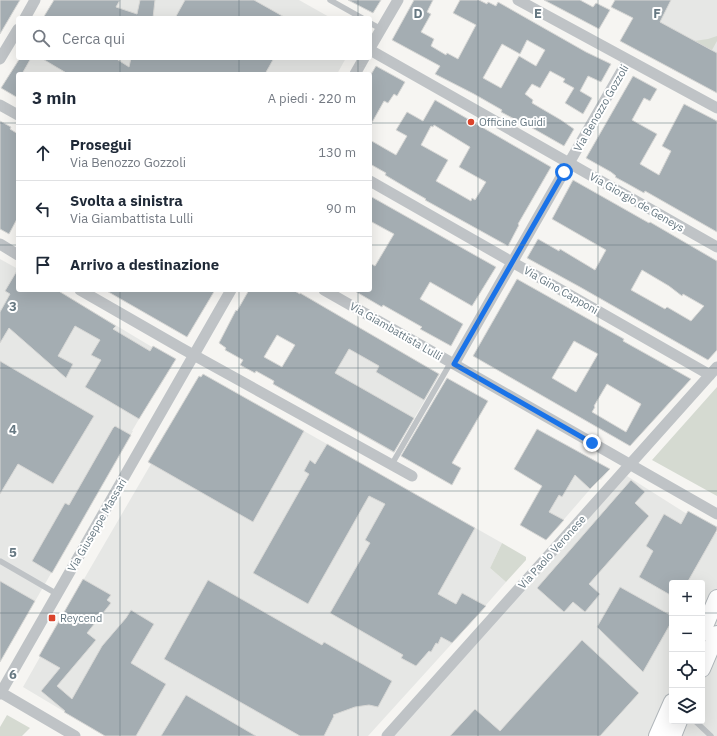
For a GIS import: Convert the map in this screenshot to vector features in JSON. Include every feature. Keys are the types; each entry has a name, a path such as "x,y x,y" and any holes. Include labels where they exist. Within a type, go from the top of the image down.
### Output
{"main road":[{"path":"705,626 717,598"},
{"path":"705,662 717,634"},
{"path":"657,736 669,711"},
{"path":"673,736 678,724"}],"street":[{"path":"26,16 35,0"},
{"path":"372,45 398,0"},
{"path":"518,0 717,108"},
{"path":"0,59 16,32"},
{"name":"Via Giorgio de Geneys","path":"372,50 717,247"},
{"path":"356,72 363,60"},
{"name":"Via Benozzo Gozzoli","path":"453,363 628,60"},
{"path":"0,105 16,114"},
{"name":"Via Gino Capponi","path":"372,182 512,262 714,371"},
{"path":"0,244 16,253"},
{"path":"84,292 412,476"},
{"name":"Via Giuseppe Massari","path":"0,693 230,292"},
{"name":"Via Giambattista Lulli","path":"328,292 717,514"},
{"name":"Via Paolo Veronese","path":"387,736 714,371"},
{"path":"0,693 75,736"}],"lane":[{"path":"330,0 358,16"},
{"path":"372,23 381,29"},
{"path":"392,464 453,363"},
{"path":"0,561 57,594"},
{"path":"698,724 711,736"}],"shaded area":[{"path":"54,0 299,0 327,16 44,16"},
{"path":"619,0 717,0 717,93 672,69 689,38"},
{"path":"717,36 717,41 712,50 694,41 708,39"},
{"path":"19,60 345,60 338,72 16,72 16,97 1,88"},
{"path":"0,259 16,268 16,292 60,292 152,347 153,346 176,359 132,431 0,662"},
{"path":"360,329 440,374 394,453 273,384 295,345"},
{"path":"203,374 502,543 490,568 506,582 368,736 105,736 23,687 83,579 151,464 148,462 199,376 201,377"},
{"path":"717,387 717,496 652,460"},
{"path":"537,429 610,469 601,480 599,479 546,540 520,525 542,486 514,469"},
{"path":"627,476 717,533 717,736 387,736"},
{"path":"502,543 526,557 526,560 506,582 490,568"},
{"path":"7,715 30,728 22,736 0,736 0,727"}],"building":[{"path":"0,0 20,0 0,34"},
{"path":"54,0 120,0 116,7 137,14 140,0 155,0 153,16 44,16"},
{"path":"185,0 254,0 282,16 176,16"},
{"path":"348,0 381,0 373,13"},
{"path":"414,0 433,0 427,12 431,14 421,32 434,39 431,46 446,55 447,53 458,59 476,25 453,13 460,0 479,0 496,6 498,2 586,52 611,64 601,82 588,76 580,91 592,98 583,114 565,103 574,88 563,82 565,79 550,71 540,88 532,84 525,94 533,100 532,103 574,129 564,146 501,112 502,110 474,94 435,74 440,66 392,40","holes":["527,40 545,50 536,66 519,56 501,88 483,78 502,44 520,54"]},
{"path":"544,0 580,0 593,7 596,3 610,10 599,29"},
{"path":"615,0 671,0 660,22 717,53 717,93 620,41 633,18 611,7"},
{"path":"19,60 30,60 23,72 16,72 16,97 1,88"},
{"path":"44,60 118,60 129,67 131,60 273,60 266,72 65,72"},
{"path":"376,66 405,82 397,96 394,94 388,103 384,101 372,122 372,73"},
{"path":"633,76 657,89 650,101 644,98 632,120 657,134 640,164 659,175 671,151 662,146 684,104 717,121 717,232 645,191 644,193 615,177 616,176 611,172 586,158"},
{"path":"435,100 551,167 518,224 519,225 508,246 425,200 426,199 385,175 386,173 372,165 372,141 396,155 407,136 396,130 407,112 423,121","holes":["434,125 470,147 459,167 486,182 475,200 472,198 471,201 436,181 448,160 421,145 431,126 433,127"]},
{"path":"0,121 11,127 10,129 16,133 16,221 9,234 0,229"},
{"path":"573,180 717,261 717,350 708,360 527,258 538,239 559,251 560,249 595,270 606,250 552,219","holes":["642,270 669,286 682,296 683,294 704,306 691,321 667,307 665,309 631,290"]},
{"path":"372,197 496,267 472,306 430,282 420,299 463,324 451,346 420,329 422,327 356,292 372,292 372,264 375,266 394,234 372,222"},
{"path":"16,272 16,292 60,292 116,326 113,329 150,351 153,346 176,359 139,419 85,387 101,360 91,355 100,340 75,326 58,356 73,364 66,378 9,328 0,343 0,312 10,294 5,291"},
{"path":"517,279 624,339 623,341 691,379 630,446 473,356","holes":["574,341 598,354 576,392 552,378","607,384 641,404 626,432 592,412"]},
{"path":"108,292 214,292 187,337"},
{"path":"248,292 300,293 439,374 424,400 376,372 379,366 349,349 335,373 414,418 394,452 273,384 274,381 256,371 255,373 240,365 243,360 225,350 226,348 219,343 236,310 237,311","holes":["277,335 295,345 282,367 264,357"]},
{"path":"0,361 94,416 53,484 18,464 0,494"},
{"path":"203,374 304,431 253,522 148,462 199,376 201,377"},
{"path":"447,378 488,401 452,463 461,468 452,485 401,456"},
{"path":"115,426 131,435 52,573 32,561 65,503 69,505"},
{"path":"537,429 610,469 590,489 575,475 562,497 559,495 549,512 564,520 546,540 520,525 542,486 514,469"},
{"path":"327,444 475,528 438,594 456,604 462,593 486,606 452,643 441,637 438,644 436,643 431,652 429,651 416,666 401,658 403,655 330,613 370,543 365,540 385,504 369,496 308,604 253,573 309,474 304,471 310,460 315,464"},
{"path":"631,480 645,492 635,503 649,516 589,584 600,594 585,612 573,602 564,612 537,588"},
{"path":"688,511 717,527 717,530 689,580 669,580 669,594 639,577 653,551 646,546 664,514 681,524"},
{"path":"83,579 111,595 107,600 111,603 87,633 96,640 57,686 72,699 102,646 131,610 154,624 131,663 166,684 136,736 105,736 64,712 65,711 41,691 60,668 39,656"},
{"path":"208,580 322,645 324,642 392,681 378,707 369,705 355,707 333,715 334,716 324,736 300,736 164,659"},
{"path":"0,581 35,601 0,662"},
{"path":"620,587 669,614 669,626 643,672 597,627"},
{"path":"582,640 639,693 600,736 450,736 475,709 500,731"},
{"path":"186,695 256,736 161,736"}],"place":[{"name":"Officine Guidi","path":"471,122"},
{"name":"Reycend","path":"52,618"}],"route":[{"path":"564,172 454,364 592,443"}]}
